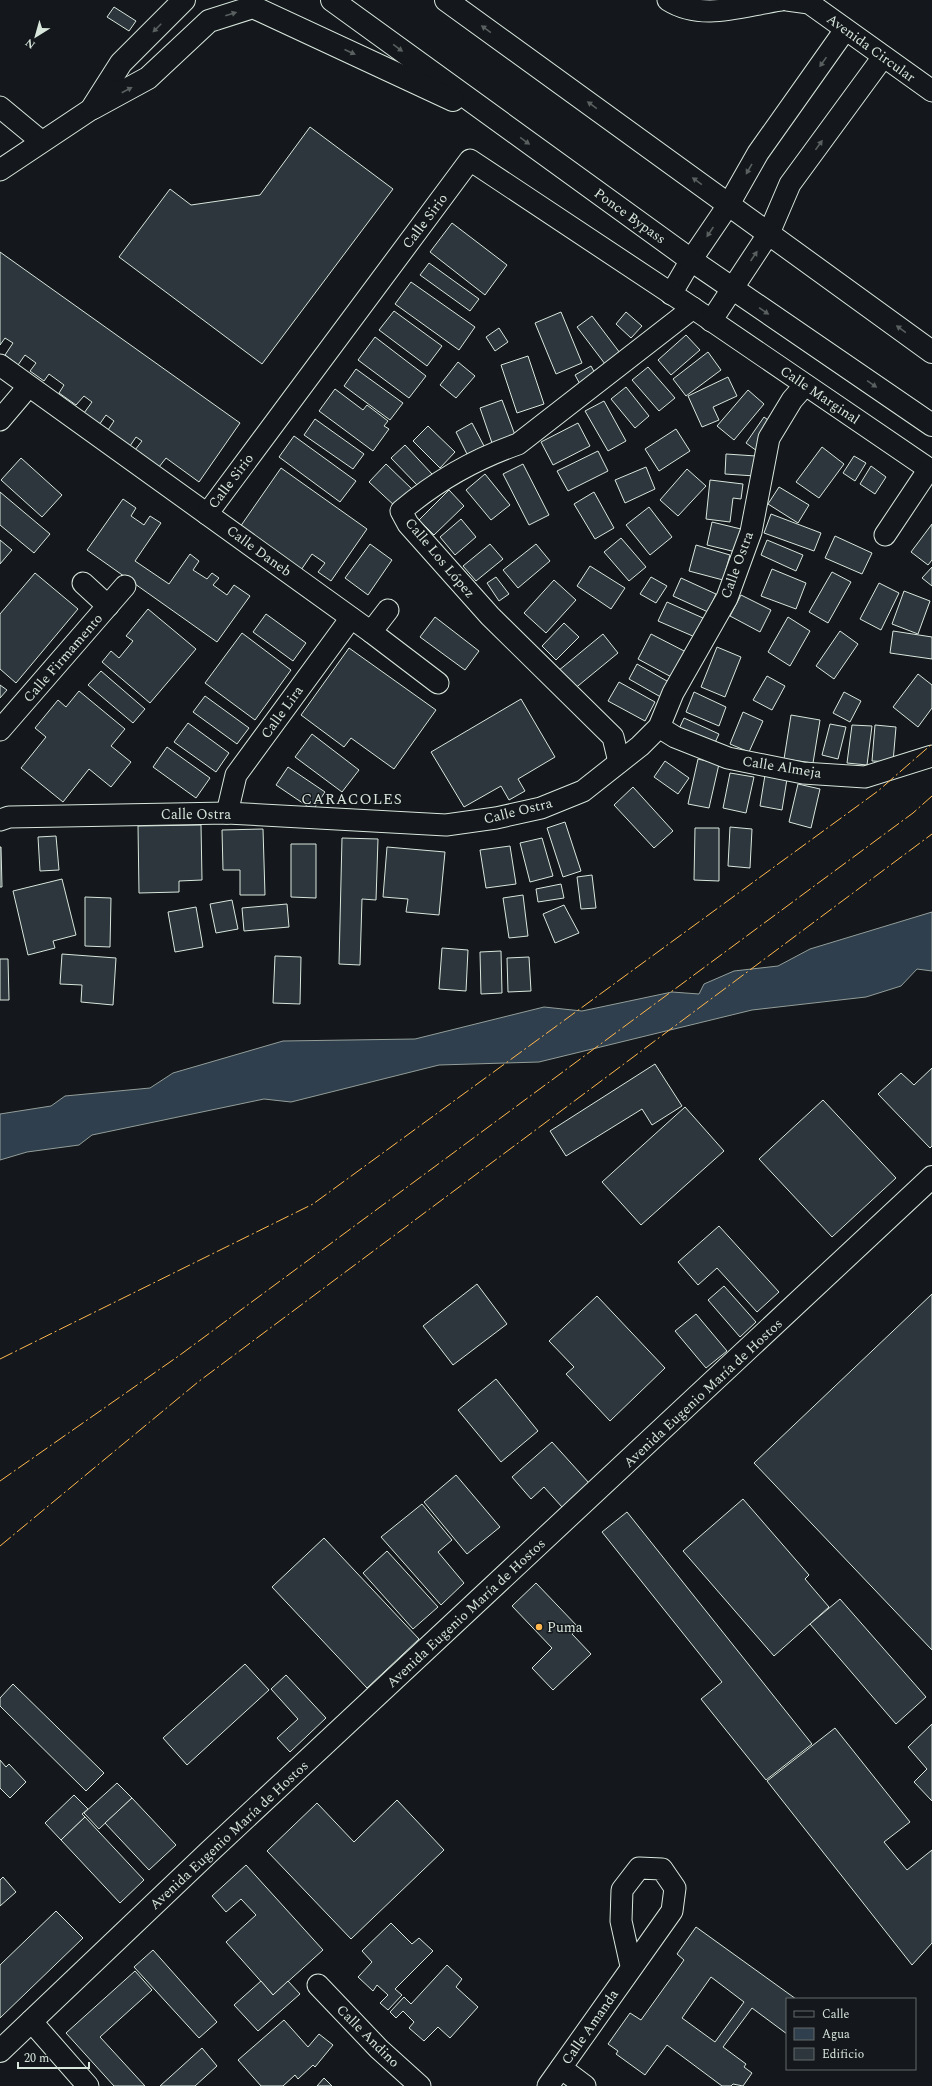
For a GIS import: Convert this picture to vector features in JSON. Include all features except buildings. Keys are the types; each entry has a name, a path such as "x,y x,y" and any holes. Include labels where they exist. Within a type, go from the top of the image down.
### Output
{"main road":[{"path":"93,108 121,63 184,0"},
{"name":"Ponce Bypass","path":"332,0 691,260 932,425"},
{"path":"446,0 932,352"},
{"path":"93,108 148,78 209,21 253,7 498,121"},
{"name":"Avenida Eugenio María de Hostos","path":"0,2051 209,1852 932,1177"}],"street":[{"path":"668,0 698,11 720,11 781,0"},
{"name":"Avenida Circular","path":"787,0 809,3 932,91"},
{"path":"671,294 691,260 729,204 758,154 845,30"},
{"path":"710,321 769,233 790,184 883,57"},
{"path":"0,107 41,141"},
{"path":"0,170 41,141 93,108"},
{"name":"Calle Sirio","path":"207,514 470,160 693,308 710,321"},
{"name":"Calle Los López","path":"619,762 614,737 490,616 408,524 401,511 424,491 461,469 487,455 518,444 693,308"},
{"name":"Calle Marginal","path":"710,321 931,470 885,535"},
{"name":"Calle Daneb","path":"0,365 28,387 371,632 438,683"},
{"name":"Calle Ostra","path":"0,820 9,817 227,813 446,824 496,818 541,808 583,791 659,728 673,693 727,598 751,532 769,438 792,400 805,385"},
{"path":"0,420 28,387"},
{"path":"83,583 108,606"},
{"name":"Calle Firmamento","path":"0,730 126,586"},
{"path":"371,632 388,610"},
{"name":"Calle Lira","path":"227,813 236,775 351,618"},
{"name":"Calle Almeja","path":"659,728 675,737 728,758 803,773 865,777 932,756"},
{"name":"Calle Amanda","path":"548,2086 631,1966"},
{"name":"Calle Andino","path":"318,1984 379,2049 420,2086"},
{"path":"31,2021 88,2086"},
{"path":"561,2068 585,2086"}],"water":[{"path":"932,912 932,971 917,969 901,986 866,997 752,1010 539,1062 439,1065 291,1102 264,1099 92,1135 79,1145 27,1152 0,1160 0,1114 51,1106 65,1096 150,1088 173,1073 283,1041 415,1039 544,1007 582,1011 672,992 699,994 704,984 734,971 778,966 810,949"}],"power":[{"path":"0,1359 313,1204 878,791 932,744"},
{"path":"0,1481 180,1355 913,813 932,796"},
{"path":"0,1546 198,1382 932,834"}],"place":[{"name":"Puma","path":"539,1627"}],"district":[{"name":"CARACOLES","path":"352,799"}]}
